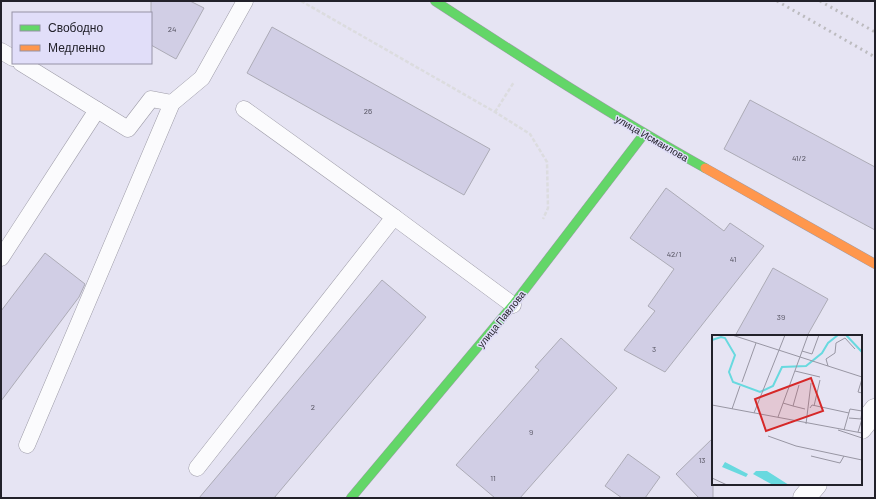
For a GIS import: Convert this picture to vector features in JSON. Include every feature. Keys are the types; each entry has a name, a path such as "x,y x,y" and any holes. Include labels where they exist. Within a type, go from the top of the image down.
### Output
{"main road":[{"name":"улица Исмаилова","path":"435,1 527,61 644,134 875,264"},
{"name":"улица Павлова","path":"351,498 513,305 644,134"}],"street":[{"path":"862,427 875,410"},
{"path":"804,498 815,485"}],"lane":[{"path":"27,445 172,103 202,78 244,1"},
{"path":"1,51 12,57"},
{"path":"23,64 128,130 151,99 172,103"},
{"path":"244,109 513,305"},
{"path":"1,258 97,110"},
{"path":"197,468 394,217"}],"path":[{"path":"301,1 495,112 530,134 547,162 548,208 543,220"},
{"path":"495,112 527,61"}],"building":[{"path":"151,1 190,1 204,8 176,59 152,46"},
{"path":"272,27 490,149 464,195 247,73"},
{"path":"750,100 875,167 875,230 724,149"},
{"path":"666,188 724,231 730,223 764,246 665,372 624,350 655,311 648,306 674,269 630,238"},
{"path":"45,253 85,284 79,297 1,401 1,311"},
{"path":"773,268 828,299 808,335 736,335"},
{"path":"382,280 426,317 274,498 199,498"},
{"path":"561,338 617,388 520,498 495,498 456,465 539,370 535,367"},
{"path":"712,439 713,498 699,498 676,474"},
{"path":"628,454 660,477 645,498 622,498 605,486"}],"railway":[{"path":"777,1 875,57"},
{"path":"820,1 875,32"}],"traffic: fast":[{"path":"435,1 602,108 705,168"},
{"path":"351,498 513,305 644,134"}],"traffic: slow":[{"path":"705,168 875,264"}]}
